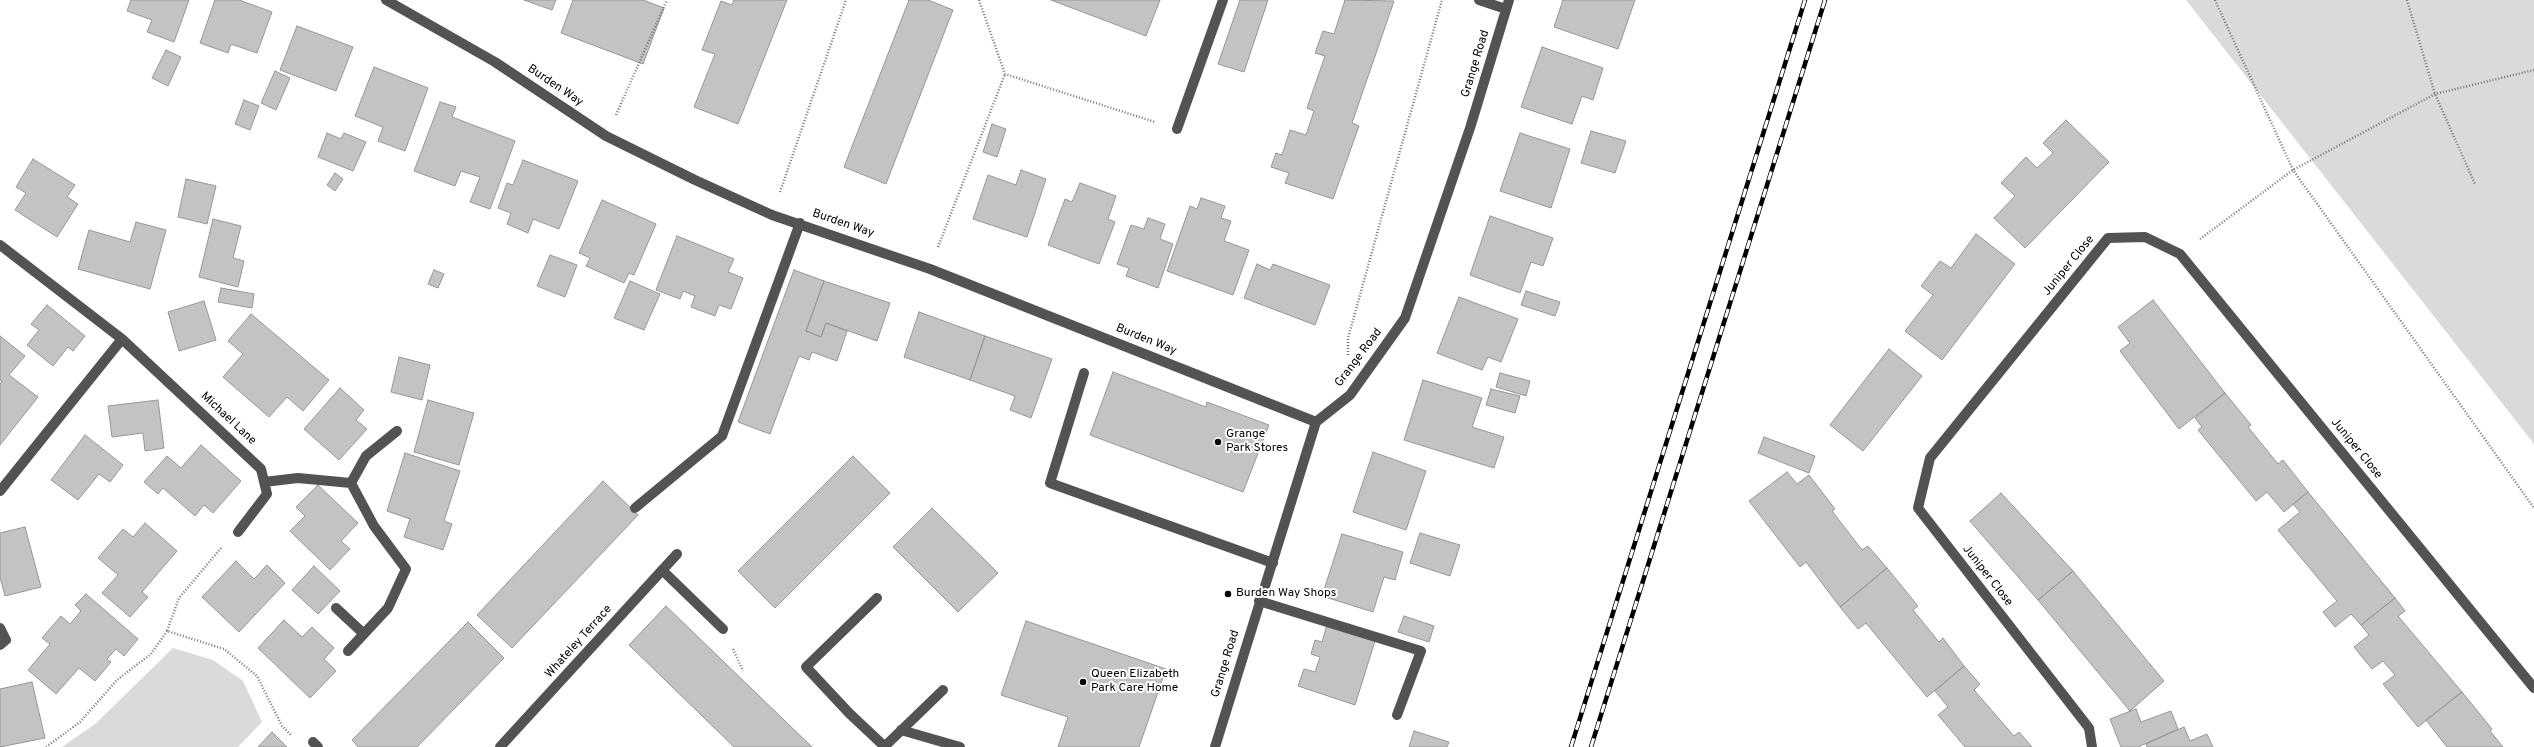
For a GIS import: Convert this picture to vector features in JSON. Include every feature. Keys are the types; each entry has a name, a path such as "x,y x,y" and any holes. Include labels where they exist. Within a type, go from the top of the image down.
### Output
{"street":[{"name":"Burden Way","path":"386,0 495,62 606,136 695,180 772,215 800,223 930,268 1316,422"},
{"path":"1177,129 1223,0"},
{"path":"1479,0 1507,5"},
{"name":"Grange Road","path":"1215,747 1259,600 1273,563 1316,422 1350,395 1405,318 1470,128 1507,5"},
{"path":"635,508 722,436 800,223"},
{"name":"Juniper Close","path":"2092,747 2089,728 1918,508 1930,458 2108,238 2144,237 2180,254 2534,688"},
{"name":"Michael Lane","path":"0,245 122,339 261,469 267,494 238,532"},
{"path":"0,491 122,339"},
{"path":"1084,373 1050,483 1273,563"},
{"path":"351,483 366,456 397,431"},
{"path":"264,482 298,478 351,483"},
{"path":"348,651 388,608 406,569 374,526 351,483"},
{"name":"Whateley Terrace","path":"500,747 677,554"},
{"path":"662,570 723,628"},
{"path":"877,598 806,667 848,713 884,747 943,690"},
{"path":"1259,600 1421,651 1397,715"},
{"path":"336,608 364,634"},
{"path":"0,628 6,640 0,645"},
{"path":"901,730 960,747"}],"path":[{"path":"606,136 667,0"},
{"path":"772,215 846,0"},
{"path":"930,268 1005,74 979,0"},
{"path":"1350,395 1348,338 1442,0"},
{"path":"2215,0 2293,170 2534,508"},
{"path":"2407,0 2435,94 2475,184"},
{"path":"2180,254 2293,170 2435,94 2534,70"},
{"path":"1005,74 1177,129"},
{"path":"46,747 80,722 117,680 151,654 167,631 179,598 219,550 238,532"},
{"path":"167,631 224,648 257,676 282,726 300,742 316,745"}],"shaded area":[{"path":"2186,0 2534,0 2534,444"},
{"path":"173,648 213,660 243,681 262,722 238,747 62,747 95,724"}],"building":[{"path":"131,0 189,0 174,42 147,32 152,20 127,11"},
{"path":"215,0 239,0 272,12 257,53 231,44 228,53 200,43"},
{"path":"524,0 556,0 552,10"},
{"path":"573,0 643,0 664,8 643,64 561,33"},
{"path":"734,0 787,0 738,124 694,107 715,54 702,50 721,1 732,5"},
{"path":"909,0 928,0 953,10 886,184 844,167"},
{"path":"1051,0 1160,0 1146,36"},
{"path":"1240,0 1268,0 1244,72 1218,64"},
{"path":"1345,0 1394,1 1352,123 1359,126 1333,199 1285,183 1289,173 1271,167 1276,153 1282,155 1290,130 1306,135 1314,111 1307,108 1325,56 1315,53 1323,31 1334,34"},
{"path":"1563,0 1635,0 1618,49 1554,27"},
{"path":"297,26 353,47 336,91 280,70"},
{"path":"1542,47 1603,68 1593,100 1582,96 1572,124 1521,107"},
{"path":"166,50 181,57 168,86 152,78"},
{"path":"374,67 428,88 405,151 378,141 383,127 355,116"},
{"path":"275,71 290,78 276,110 261,103"},
{"path":"244,100 259,106 250,130 235,124"},
{"path":"440,102 456,107 452,117 515,141 490,209 470,202 480,177 461,171 455,186 414,171"},
{"path":"2066,120 2109,162 2025,248 1994,218 2015,196 2001,183 2026,157 2037,168 2053,153 2043,143"},
{"path":"992,124 1006,129 997,157 983,152"},
{"path":"1591,131 1626,141 1615,173 1581,163"},
{"path":"327,133 341,139 344,133 366,142 353,171 318,157"},
{"path":"1520,133 1570,149 1551,208 1500,191"},
{"path":"33,159 75,185 67,197 78,204 57,237 15,210 26,193 16,187"},
{"path":"523,160 578,181 559,229 533,219 528,233 507,224 511,213 498,208 507,183 513,185"},
{"path":"1021,170 1046,179 1027,237 973,219 988,175 1016,185"},
{"path":"335,173 343,179 335,191 327,185"},
{"path":"186,179 216,186 207,224 178,217"},
{"path":"1080,183 1116,196 1108,219 1115,222 1099,264 1048,245 1065,199 1072,202"},
{"path":"1201,198 1225,206 1221,218 1231,221 1224,241 1249,250 1233,295 1167,271 1190,206 1197,209"},
{"path":"602,200 656,224 634,275 629,273 624,283 586,266 590,258 579,253"},
{"path":"1490,216 1553,238 1543,266 1531,262 1520,293 1470,275"},
{"path":"1148,218 1165,224 1160,239 1173,244 1158,288 1126,276 1129,268 1117,264 1131,225 1144,229"},
{"path":"213,219 241,226 233,258 244,261 238,287 199,277"},
{"path":"136,222 166,230 150,289 78,269 89,230 130,242"},
{"path":"1976,234 2015,264 1942,360 1905,331 1933,295 1921,286 1940,261 1951,268"},
{"path":"677,236 734,259 728,272 743,278 731,309 719,305 715,316 691,307 695,296 683,291 680,299 656,290"},
{"path":"550,255 577,265 565,297 537,286"},
{"path":"1257,264 1270,270 1273,264 1330,285 1315,325 1244,298"},
{"path":"434,270 444,274 438,288 428,284"},
{"path":"794,270 824,281 806,331 821,337 826,323 847,331 837,361 812,352 809,360 799,356 770,434 738,422"},
{"path":"630,281 660,294 644,330 614,318"},
{"path":"824,281 890,303 877,341 826,323 821,337 806,331"},
{"path":"221,288 254,294 252,308 218,302"},
{"path":"1526,291 1560,302 1555,316 1521,305"},
{"path":"1459,297 1518,319 1501,362 1488,357 1482,370 1437,353"},
{"path":"2153,300 2225,393 2179,429 2120,351 2130,343 2118,327"},
{"path":"204,301 216,340 179,351 168,312"},
{"path":"47,305 85,336 73,351 68,347 53,366 27,345 39,330 31,324"},
{"path":"919,312 985,336 970,380 904,357"},
{"path":"251,314 329,380 303,411 287,397 269,417 223,377 243,354 228,341"},
{"path":"0,336 25,356 9,375 38,397 0,445 0,384 2,381 0,380"},
{"path":"985,336 1052,359 1031,418 1010,410 1015,396 970,380"},
{"path":"1889,349 1922,376 1863,451 1830,425"},
{"path":"399,357 430,365 422,400 391,392"},
{"path":"1113,372 1206,407 1207,402 1269,425 1243,492 1090,435"},
{"path":"1500,373 1530,381 1526,396 1496,387"},
{"path":"1423,380 1482,398 1472,427 1504,437 1494,468 1404,440"},
{"path":"340,388 364,410 356,420 367,429 339,460 304,429"},
{"path":"1491,389 1520,396 1515,413 1486,405"},
{"path":"2225,393 2251,425 2248,427 2278,464 2283,460 2308,492 2284,512 2267,492 2256,501 2198,430 2202,427 2195,418"},
{"path":"158,400 164,448 145,451 143,433 112,437 108,406"},
{"path":"428,400 474,413 459,465 414,452"},
{"path":"85,435 123,465 110,482 99,474 78,500 51,480"},
{"path":"1764,437 1815,456 1809,473 1758,453"},
{"path":"201,445 241,481 213,513 204,505 195,516 163,488 158,494 144,482 167,456 181,468"},
{"path":"1373,452 1426,471 1406,530 1353,512"},
{"path":"405,453 460,471 444,521 452,524 443,550 404,537 410,519 387,511"},
{"path":"853,456 890,493 775,608 738,571"},
{"path":"1787,472 1797,484 1809,475 1835,509 1832,511 1862,550 1868,546 1887,568 1840,607 1806,562 1800,567 1749,501"},
{"path":"603,481 638,515 512,648 477,615"},
{"path":"318,485 358,523 341,541 350,549 330,570 290,531 305,516 296,507"},
{"path":"2308,492 2395,598 2361,625 2351,614 2335,627 2323,612 2337,601 2278,530 2300,512 2293,504"},
{"path":"2001,493 2073,571 2038,600 1970,521"},
{"path":"932,508 998,573 958,612 893,547"},
{"path":"145,523 177,551 142,592 148,597 130,617 102,593 118,575 98,558 123,529 133,537"},
{"path":"25,527 41,587 5,596 0,577 0,533"},
{"path":"1420,533 1460,545 1450,576 1410,563"},
{"path":"1342,534 1403,552 1395,580 1384,577 1373,612 1322,596"},
{"path":"236,561 254,579 267,565 285,583 239,632 202,597"},
{"path":"314,566 340,591 318,614 292,590"},
{"path":"1887,568 1918,606 1913,610 1939,642 1943,638 1964,666 1927,697 1866,623 1858,629 1840,607"},
{"path":"2073,571 2164,681 2130,711 2038,600"},
{"path":"86,594 138,639 124,656 116,649 107,659 111,662 95,681 79,668 56,694 28,670 50,644 42,638 61,616 70,624 81,611 75,605"},
{"path":"2395,598 2405,611 2398,616 2462,692 2418,727 2383,684 2395,675 2383,661 2372,669 2354,647 2369,635 2361,625"},
{"path":"666,606 812,747 734,747 629,645"},
{"path":"1404,616 1434,626 1429,642 1398,632"},
{"path":"284,620 302,637 312,627 334,648 324,659 336,671 310,698 258,648"},
{"name":"Queen Elizabeth Park Care Home","path":"1026,621 1166,669 1139,747 1058,747 1068,717 1001,695"},
{"path":"468,622 504,658 417,747 358,747 352,740"},
{"path":"1327,625 1375,641 1355,705 1298,686 1304,669 1315,672 1320,657 1311,654 1315,640 1322,642"},
{"path":"1964,666 1980,684 1974,690 2014,736 2019,732 2032,747 1965,747 1938,715 1948,707 1935,691"},
{"path":"32,682 45,738 0,747 0,689"},
{"path":"2462,692 2492,729 2490,731 2503,747 2447,747 2426,720"},
{"path":"2136,709 2141,722 2171,711 2178,729 2138,747 2121,747 2110,719"},
{"path":"2184,727 2190,741 2207,734 2213,747 2147,747 2146,744"},
{"path":"1414,731 1449,742 1447,747 1409,747"},
{"path":"272,732 287,747 258,747"}],"railway":[{"path":"1571,747 1805,0"},
{"path":"1591,747 1825,0"}],"place":[{"name":"Grange Park Stores","path":"1218,442"},
{"name":"Burden Way Shops","path":"1228,594"},
{"name":"Queen Elizabeth Park Care Home","path":"1083,682"}]}
